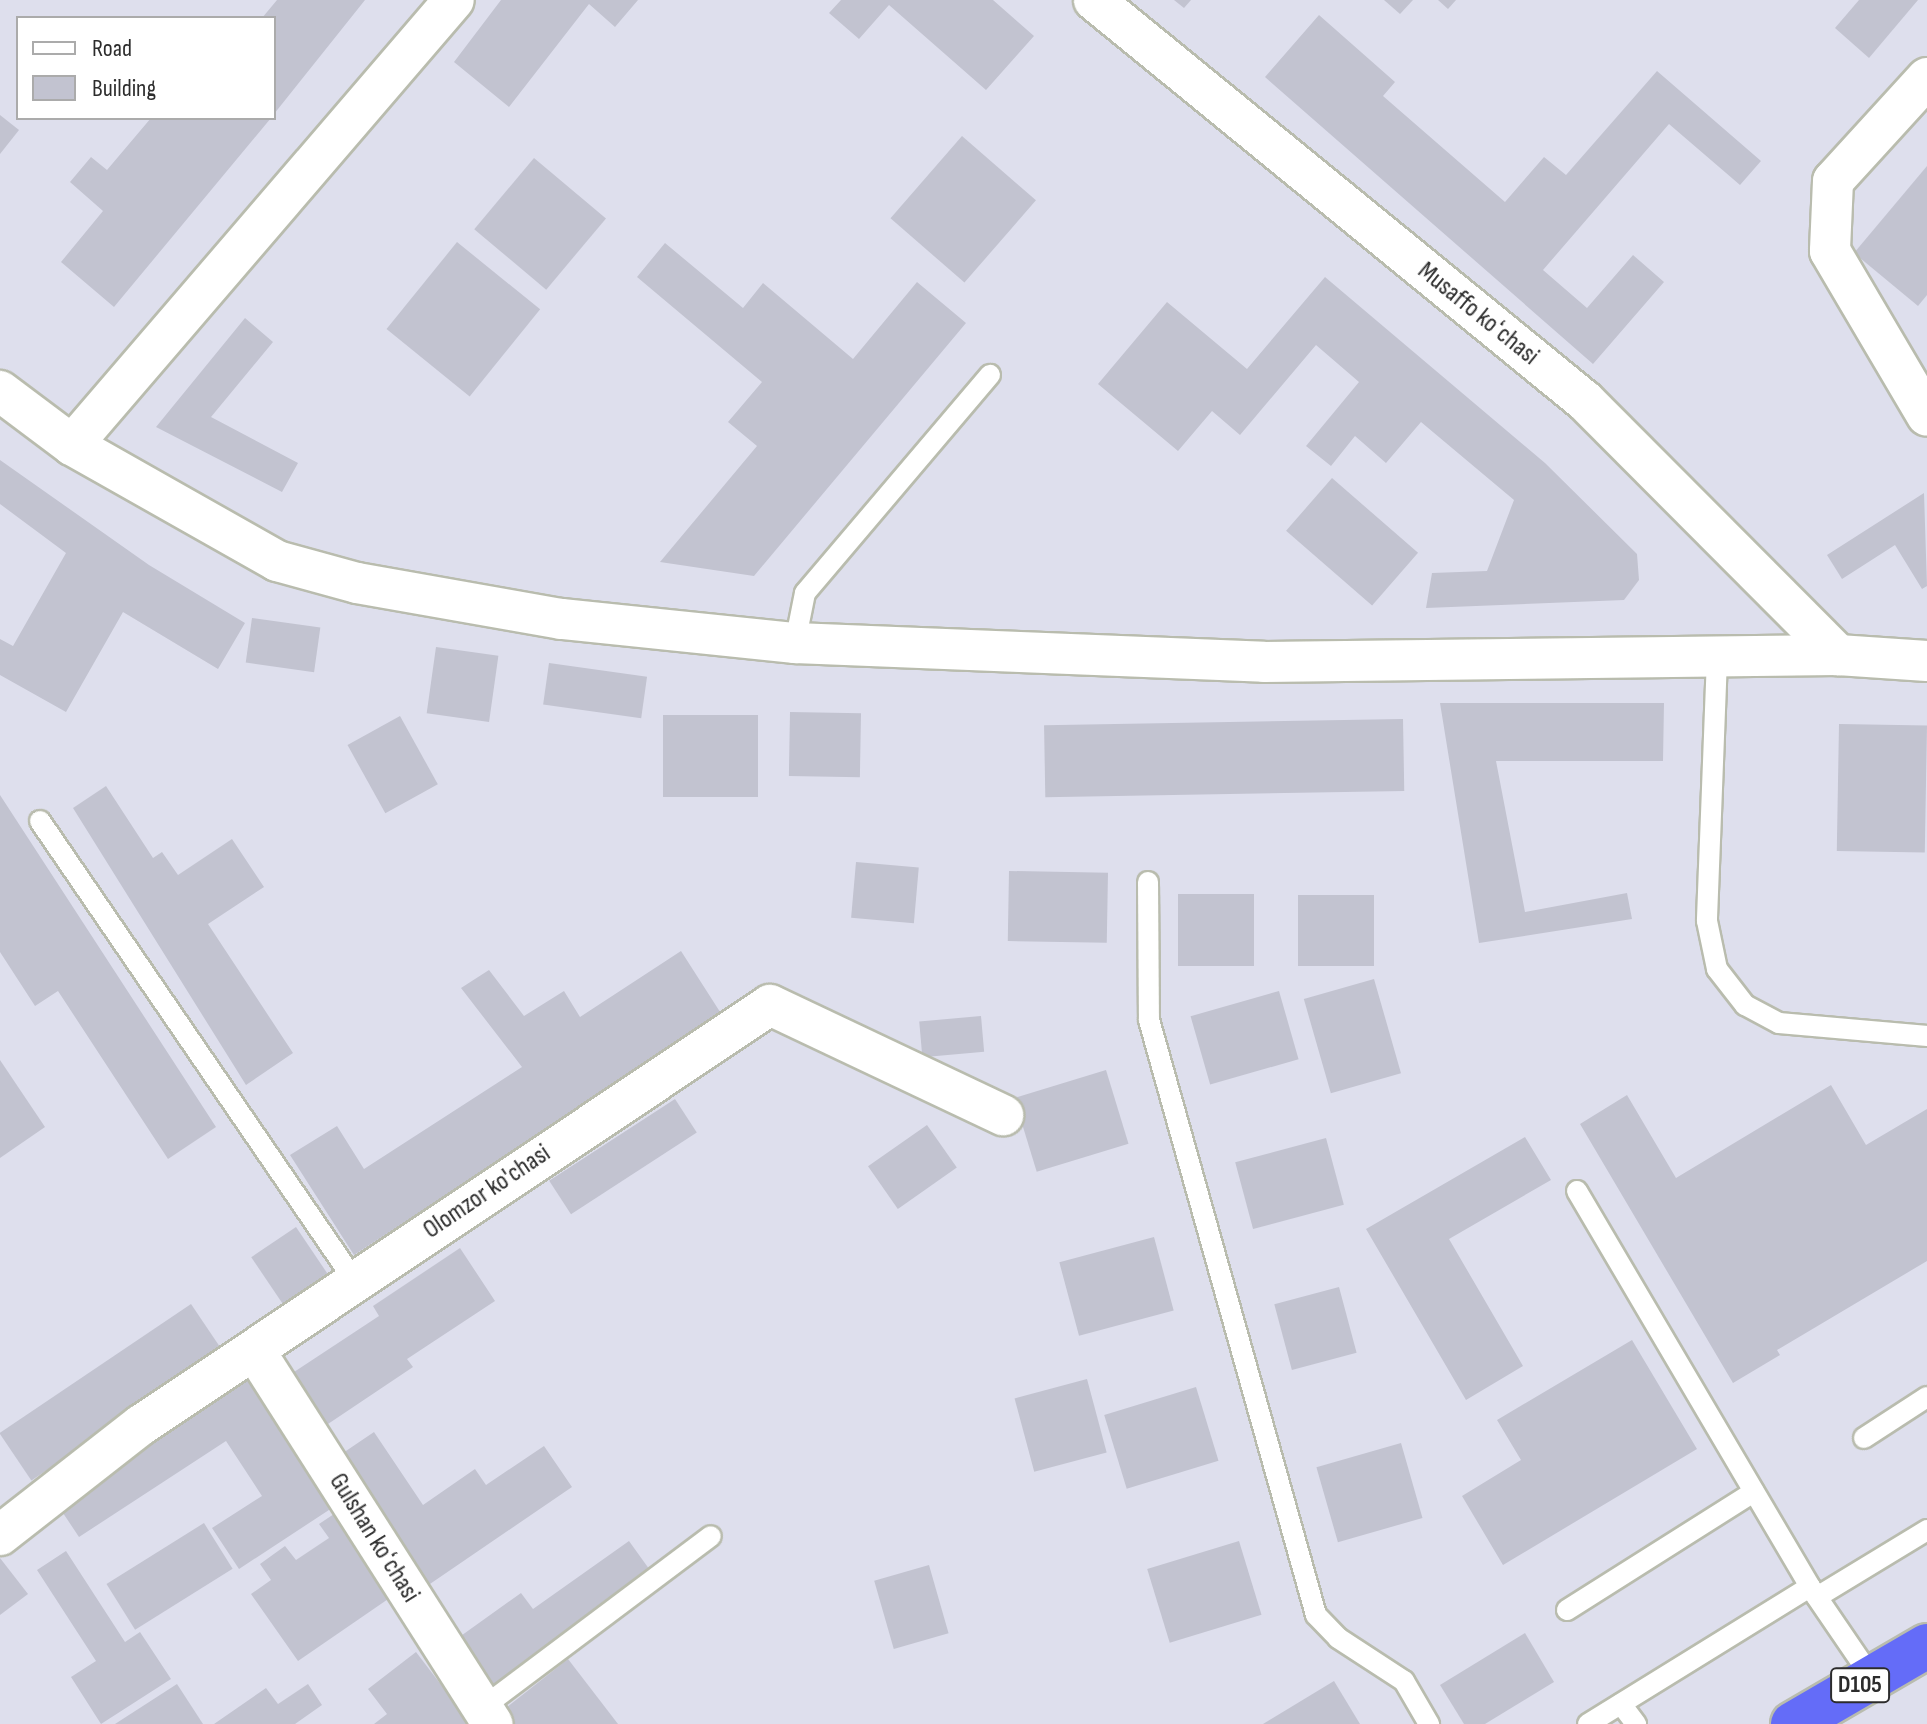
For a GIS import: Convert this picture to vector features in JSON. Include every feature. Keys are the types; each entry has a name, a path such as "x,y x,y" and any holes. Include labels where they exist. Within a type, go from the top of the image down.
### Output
{"highway":[{"name":"D105","path":"1793,1724 1927,1646"}],"street":[{"path":"72,445 454,0"},
{"name":"Musaffo koʻchasi","path":"1094,0 1585,401 1838,655"},
{"path":"1927,78 1833,181 1830,251 1927,416"},
{"path":"0,391 72,445 277,561 357,583 562,619 795,643 1264,662 1838,655 1927,661"},
{"name":"Olomzor ko'chasi","path":"0,1535 141,1425 770,1005 1003,1115"},
{"name":"Gulshan koʻchasi","path":"255,1351 488,1716"}],"lane":[{"path":"795,643 805,593 990,375"},
{"path":"1717,658 1707,921 1717,969 1745,1005 1779,1023 1927,1036"},
{"path":"40,821 354,1280"},
{"path":"1148,882 1149,1020 1316,1615 1338,1638 1404,1681 1429,1724"},
{"path":"1577,1191 1813,1592 1872,1678"},
{"path":"1864,1438 1927,1397"},
{"path":"1567,1610 1754,1492"},
{"path":"1588,1724 1813,1592 1927,1530"},
{"path":"488,1716 711,1536"},
{"path":"1621,1704 1636,1724"}],"building":[{"path":"277,0 365,0 276,111 276,16 264,16"},
{"path":"501,0 638,0 615,27 589,4 509,107 454,62"},
{"path":"841,0 993,0 1034,36 986,90 889,5 859,39 829,13"},
{"path":"1174,0 1191,0 1184,8"},
{"path":"1384,0 1413,0 1400,14"},
{"path":"1438,0 1456,0 1448,9"},
{"path":"1859,0 1918,0 1869,58 1835,28"},
{"path":"1319,15 1395,82 1383,96 1505,202 1544,157 1566,175 1657,71 1761,161 1740,185 1669,124 1543,270 1587,308 1633,255 1664,282 1593,364 1265,77"},
{"path":"0,115 19,130 0,154"},
{"path":"149,120 269,120 114,307 61,262 103,211 70,182 91,157 107,170"},
{"path":"962,136 1036,200 964,283 890,218"},
{"path":"534,158 606,218 546,290 474,229"},
{"path":"1927,166 1927,295 1918,306 1854,253"},
{"path":"457,242 540,309 470,396 387,329"},
{"path":"665,243 743,308 763,283 853,359 917,282 966,323 754,576 660,562 757,446 728,422 762,382 637,277"},
{"path":"1325,277 1545,463 1637,554 1639,580 1624,600 1426,608 1432,573 1487,571 1514,500 1421,422 1386,463 1355,436 1331,466 1306,446 1359,382 1316,345 1240,435 1212,411 1178,451 1098,384 1167,302 1247,369"},
{"path":"245,318 273,342 211,417 298,463 282,492 156,427"},
{"path":"0,460 149,565 245,623 218,669 123,612 66,712 0,675 0,639 13,646 66,553 0,504"},
{"path":"1332,478 1418,553 1372,606 1286,531"},
{"path":"1924,493 1927,586 1922,589 1895,545 1842,579 1827,555"},
{"path":"252,618 320,628 314,672 246,663"},
{"path":"436,647 498,656 489,722 427,713"},
{"path":"549,663 647,677 641,718 543,705"},
{"path":"1440,703 1664,703 1663,761 1496,761 1525,912 1627,893 1632,919 1479,943"},
{"path":"790,712 861,713 860,777 789,776"},
{"path":"663,715 758,715 758,797 663,797"},
{"path":"400,716 438,784 385,813 348,745"},
{"path":"1403,719 1404,791 1045,797 1044,725"},
{"path":"1839,724 1927,726 1925,853 1837,851"},
{"path":"106,786 153,858 162,852 178,875 232,839 264,887 208,924 293,1053 246,1085 73,808"},
{"path":"0,795 216,1127 168,1159 58,991 35,1006 0,952"},
{"path":"856,862 919,867 914,923 851,918"},
{"path":"1009,871 1108,873 1107,943 1008,941"},
{"path":"1178,894 1254,894 1254,966 1178,966"},
{"path":"1298,895 1374,895 1374,966 1298,966"},
{"path":"681,951 722,1015 354,1255 290,1155 337,1126 364,1169 522,1067 461,988 489,970 524,1016 564,991 580,1017"},
{"path":"1374,979 1401,1073 1331,1093 1304,999"},
{"path":"1279,991 1299,1059 1210,1085 1191,1016"},
{"path":"981,1016 984,1052 922,1057 919,1021"},
{"path":"0,1060 45,1127 0,1158"},
{"path":"1106,1070 1129,1144 1037,1172 1014,1098"},
{"path":"1831,1085 1866,1145 1927,1109 1927,1261 1777,1350 1780,1355 1733,1383 1580,1124 1627,1095 1676,1178"},
{"path":"675,1099 697,1133 571,1214 549,1181"},
{"path":"927,1125 957,1168 898,1209 868,1166"},
{"path":"1525,1137 1551,1180 1449,1239 1523,1366 1466,1400 1366,1229"},
{"path":"1326,1138 1344,1205 1253,1229 1235,1162"},
{"path":"296,1227 328,1275 284,1305 251,1257"},
{"path":"1154,1237 1174,1310 1079,1336 1059,1262"},
{"path":"460,1248 495,1301 407,1359 413,1367 325,1426 291,1374 379,1316 373,1306"},
{"path":"1339,1287 1357,1353 1292,1370 1274,1304"},
{"path":"191,1304 223,1351 31,1480 0,1433"},
{"path":"1632,1340 1697,1449 1503,1565 1462,1496 1521,1460 1497,1420"},
{"path":"247,1376 332,1508 239,1569 212,1528 262,1496 226,1441 79,1537 55,1501"},
{"path":"1087,1379 1107,1452 1034,1472 1015,1398"},
{"path":"1196,1387 1219,1461 1127,1489 1104,1415"},
{"path":"374,1432 423,1505 475,1469 486,1485 544,1446 572,1487 427,1586 340,1455"},
{"path":"1401,1443 1422,1518 1338,1542 1316,1467"},
{"path":"337,1512 394,1595 298,1661 251,1594 271,1580 260,1564 285,1546 296,1560 329,1538 319,1524"},
{"path":"204,1523 233,1569 135,1630 106,1584"},
{"path":"629,1541 652,1573 492,1688 458,1638 521,1593 533,1609"},
{"path":"1239,1541 1262,1615 1170,1643 1147,1569"},
{"path":"66,1551 125,1642 140,1632 171,1679 101,1724 71,1677 96,1661 37,1570"},
{"path":"0,1558 28,1594 0,1615"},
{"path":"929,1565 949,1633 894,1649 874,1581"},
{"path":"1525,1633 1554,1682 1485,1724 1464,1724 1440,1685"},
{"path":"416,1652 471,1724 374,1724 387,1714 368,1689"},
{"path":"568,1659 618,1724 512,1724 502,1711"},
{"path":"1334,1681 1360,1724 1263,1724"},
{"path":"177,1684 203,1724 115,1724"},
{"path":"308,1684 322,1705 295,1724 214,1724 266,1688 278,1704"}]}
